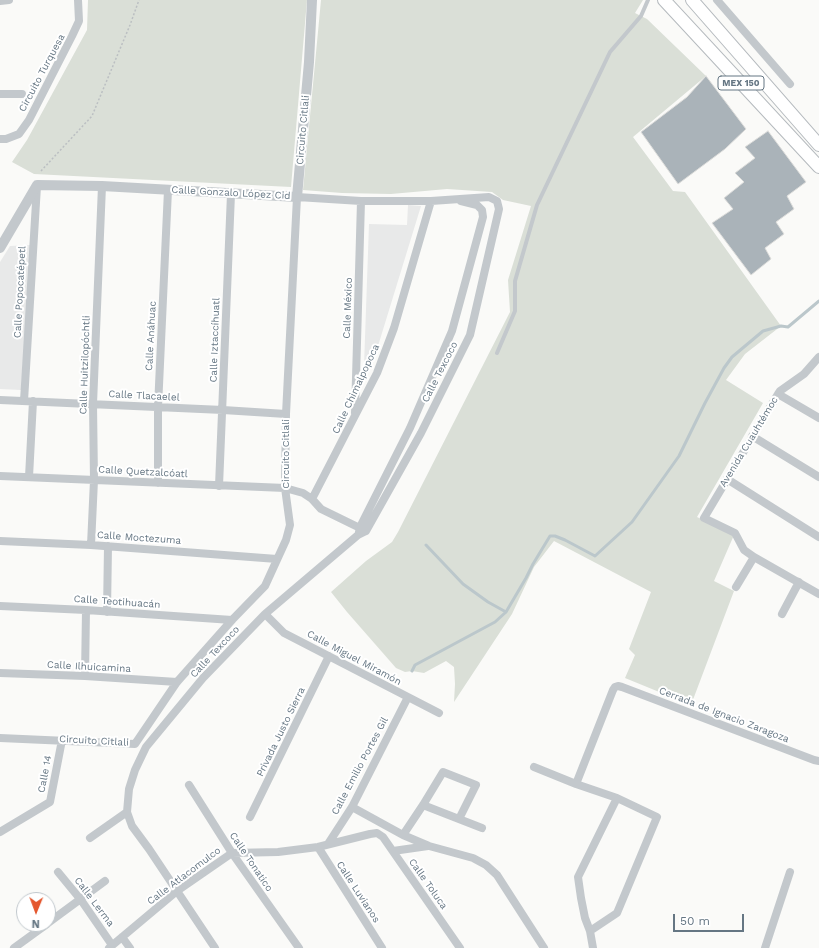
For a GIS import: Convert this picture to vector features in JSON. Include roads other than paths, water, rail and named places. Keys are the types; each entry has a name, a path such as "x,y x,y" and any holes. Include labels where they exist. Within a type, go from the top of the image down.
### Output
{"main road":[{"name":"MEX 150","path":"664,0 819,166"},
{"name":"MEX 150","path":"692,0 819,145"}],"street":[{"path":"0,1 9,0"},
{"name":"Circuito Turquesa","path":"0,139 19,134 29,120 79,21 78,0"},
{"name":"Circuito Citlali","path":"0,738 135,744 177,682 232,620 265,586 286,540 290,525 285,488 286,414 298,197 309,62 312,0"},
{"path":"717,0 790,84"},
{"path":"0,94 22,94"},
{"path":"0,248 37,185"},
{"name":"Calle Gonzalo López Cid","path":"37,185 102,186 362,201 431,201 453,198 489,197 497,201"},
{"name":"Calle Popocatépetl","path":"29,477 28,401 37,185"},
{"name":"Calle Huitzilopóchtli","path":"91,545 94,480 93,404 102,186"},
{"name":"Calle Anáhuac","path":"158,482 158,407 168,190"},
{"name":"Calle Iztaccíhuatl","path":"219,486 231,194"},
{"name":"Calle Texcoco","path":"361,531 410,428 452,331 483,217 482,210 477,205 453,198"},
{"name":"Calle México","path":"355,416 362,201"},
{"name":"Calle Chimalpopoca","path":"312,499 377,373 394,328 431,201"},
{"name":"Calle Texcoco","path":"127,812 129,789 135,770 146,747 203,678 265,614 361,531 421,433 470,335 499,209 497,201"},
{"name":"Avenida Cuauhtémoc","path":"754,557 744,550 735,533 704,518 780,391 804,374 819,357"},
{"path":"778,394 819,418"},
{"name":"Calle Tlacaelel","path":"0,400 286,414"},
{"path":"752,436 819,477"},
{"name":"Calle Quetzalcóatl","path":"0,476 285,488 303,493 312,499"},
{"path":"727,479 819,536"},
{"path":"312,499 321,509 361,531"},
{"name":"Calle Moctezuma","path":"0,541 108,546 277,559"},
{"path":"107,612 108,546"},
{"path":"736,588 754,557 819,594"},
{"path":"782,614 798,582"},
{"name":"Calle Teotihuacán","path":"0,606 232,620"},
{"path":"85,676 86,610"},
{"name":"Calle Miguel Miramón","path":"265,614 284,633 439,713"},
{"name":"Privada Justo Sierra","path":"250,817 329,656"},
{"name":"Calle Ilhuicamina","path":"0,673 85,676 177,682"},
{"name":"Cerrada de Ignacio Zaragoza","path":"576,784 613,690 615,688 622,687 819,761"},
{"name":"Calle Emilio Portes Gil","path":"328,844 352,807 408,697"},
{"name":"Calle 14","path":"0,832 50,802 62,740"},
{"path":"534,768 617,798 657,817 617,913 590,931"},
{"path":"403,835 423,806 443,772 476,785 459,819"},
{"name":"Calle Tonatico","path":"189,785 232,853 299,948"},
{"path":"593,948 590,931 585,918 578,877 617,798"},
{"path":"423,806 482,828"},
{"path":"352,807 403,835 429,846 473,858 486,865 497,875 544,948"},
{"path":"90,838 127,812 132,826 150,849 215,948"},
{"name":"Calle Atlacomulco","path":"111,946 177,891 232,853 278,852 318,847 370,834 377,834"},
{"name":"Calle Toluca","path":"377,834 383,837 460,948"},
{"path":"393,851 429,846"},
{"name":"Calle Luvianos","path":"318,847 382,948"},
{"name":"Calle Lerma","path":"58,872 81,900 111,946"},
{"path":"765,948 790,872"},
{"path":"56,918 105,881"},
{"path":"14,948 37,932"},
{"path":"122,937 130,948"}],"lane":[{"path":"497,354 515,311 514,281 537,205 610,52 641,16 648,0"}],"waterway":[{"path":"412,671 415,665 495,622 506,612 550,536 555,536 565,540 595,556 632,522 679,456 705,403 724,368 732,357 763,331 781,326 788,327 819,301"},
{"path":"426,545 463,584 488,602 506,612"}]}
